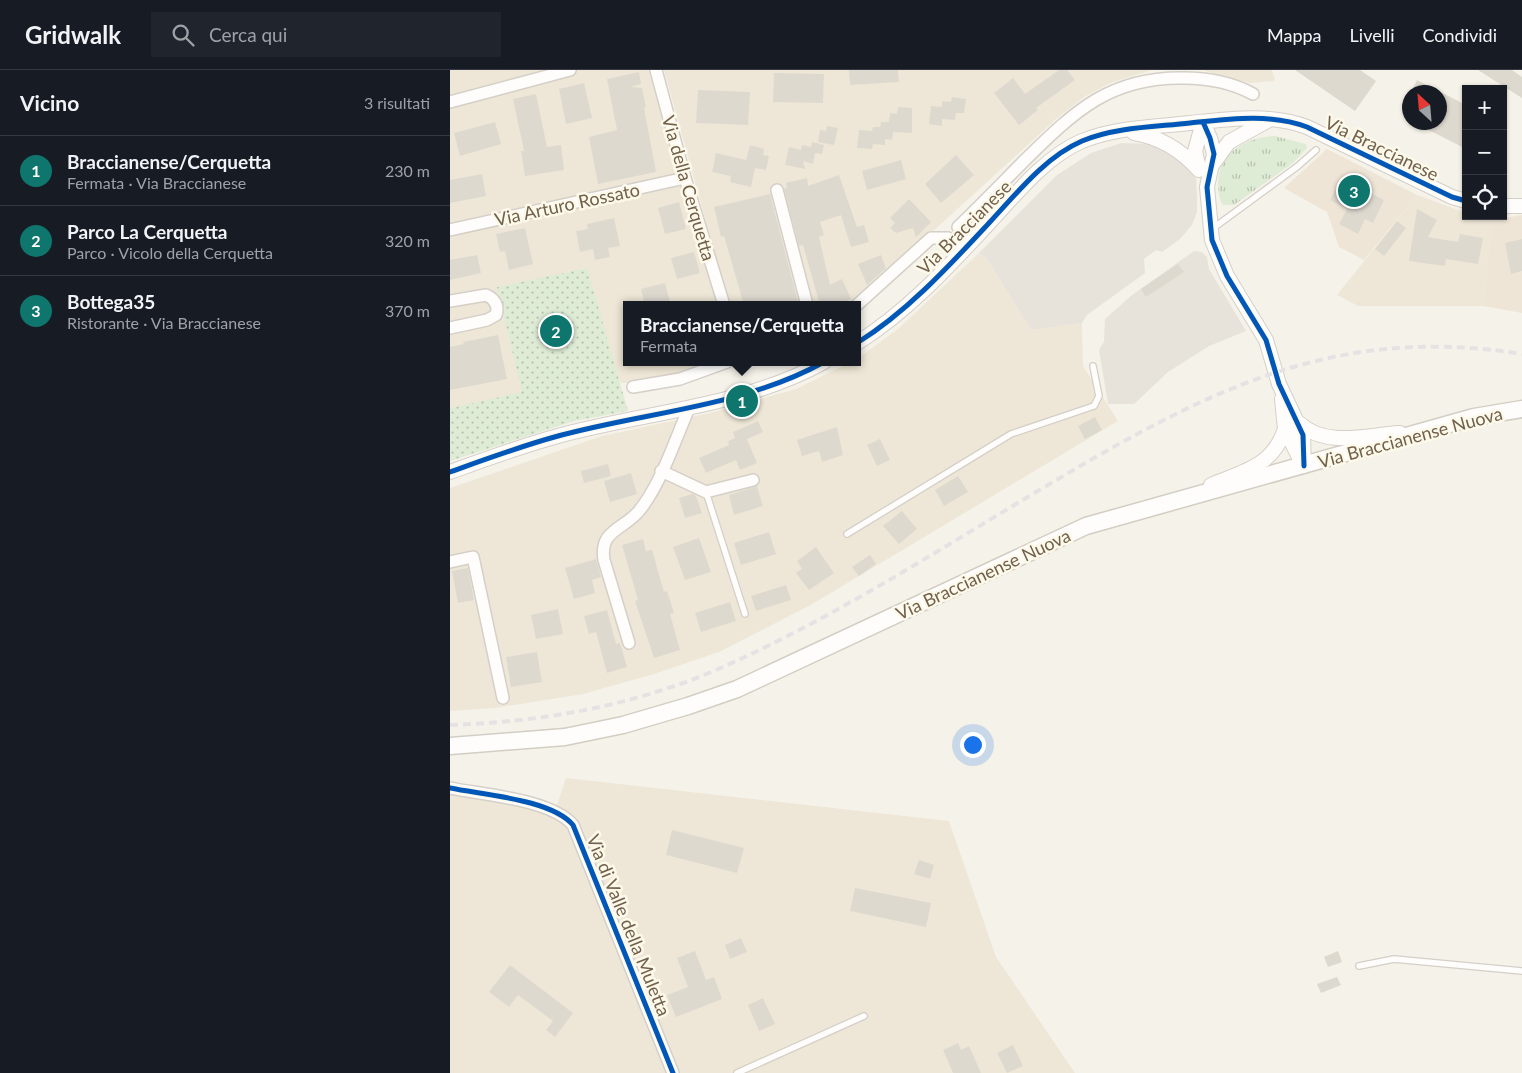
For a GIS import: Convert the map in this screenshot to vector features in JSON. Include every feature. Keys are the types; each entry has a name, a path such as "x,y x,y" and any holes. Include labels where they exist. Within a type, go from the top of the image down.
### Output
{"main road":[{"name":"Via Braccianense Nuova","path":"450,746 564,737 623,725 688,706 737,688 1086,526 1425,432 1474,416 1522,409"}],"street":[{"path":"450,102 570,70"},
{"name":"Via della Cerquetta","path":"656,70 685,178 723,301"},
{"path":"948,238 1064,121 1105,95 1136,84 1174,78 1220,81 1254,94"},
{"path":"1274,118 1235,137 1224,146 1213,165 1207,187 1210,230 1222,268 1266,340 1279,384 1285,430 1304,466"},
{"name":"Via Braccianese","path":"861,340 893,316 964,250 1021,189 1058,155 1083,141 1116,131 1203,122 1274,118 1292,121 1452,197 1462,200"},
{"path":"1203,122 1212,146 1213,165"},
{"path":"1203,122 1196,151 1199,170 1207,187"},
{"path":"1116,131 1137,133 1163,142 1186,156 1199,170"},
{"name":"Via Arturo Rossato","path":"450,230 685,178"},
{"path":"777,190 806,301"},
{"path":"1507,206 1522,206"},
{"path":"958,227 975,239"},
{"path":"861,302 924,242 937,237 948,238 964,250"},
{"path":"450,301 486,295 494,300 498,309 496,315 487,320 450,328"},
{"path":"632,388 680,379 716,366"},
{"path":"450,472 559,436 689,408 795,376 816,366"},
{"path":"1279,384 1299,423 1305,450 1304,466"},
{"path":"629,643 604,560 602,545 607,537 629,521 641,509 661,471 689,408"},
{"path":"1299,423 1309,432 1329,438 1425,432"},
{"path":"1178,499 1256,466 1270,457 1281,443 1285,430"},
{"path":"661,471 706,492 753,480"},
{"path":"450,562 473,558 503,698"},
{"name":"Via di Valle della Muletta","path":"450,788 547,807 563,816 573,825 673,1073"}],"lane":[{"path":"1210,230 1298,166 1316,150"},
{"path":"847,534 1011,434 1094,406 1099,396 1093,366"},
{"path":"706,492 745,614"},
{"path":"1358,966 1394,959 1522,971"},
{"path":"737,1073 864,1016"}],"shaded area":[{"path":"450,70 649,70 681,186 719,301 623,301 623,366 700,366 681,374 632,383 621,383 617,374 450,408"},
{"path":"664,70 1152,70 1110,83 1084,97 1056,119 856,301 728,301"},
{"path":"1202,70 1272,70 1275,81 1249,83"},
{"path":"1121,143 1151,144 1168,148 1189,164 1196,179 1197,196 1197,212 1192,225 1180,239 1162,252 1156,250 1144,259 1145,273 1087,315 1082,323 1031,330 987,259 979,253 1057,175 1091,153"},
{"path":"1327,149 1417,195 1364,260 1339,247 1327,212 1284,188"},
{"path":"1417,195 1462,212 1462,220 1492,220 1483,306 1358,306 1337,295"},
{"path":"1522,215 1522,313 1483,306 1492,220 1507,220 1507,218"},
{"path":"1194,251 1202,252 1207,257 1209,269 1246,331 1209,346 1168,372 1134,404 1108,404 1099,350 1104,342 1105,319 1132,295"},
{"path":"979,253 987,259 1031,330 1082,323 1083,366 1118,421 809,606 719,652 654,674 583,694 495,708 450,711 450,488 602,436 710,413 796,389 843,366 861,366 861,356 898,329"},
{"path":"566,778 949,821 996,957 1075,1073 450,1073 450,790 555,811"}],"green space":[{"path":"1275,136 1306,144 1307,148 1293,163 1234,205 1223,205 1218,186 1219,174 1222,164 1228,156 1244,144 1264,137"},
{"path":"587,268 628,411 574,421 450,461 450,408 522,392 497,287"}],"building":[{"path":"849,70 898,70 899,82 850,85"},
{"path":"1059,70 1067,70 1075,80 1036,108 1038,110 1019,125 994,93 1013,78 1025,94"},
{"path":"1295,70 1360,70 1376,81 1355,111"},
{"path":"1478,70 1512,70 1522,77 1522,98 1507,88 1507,85 1502,85"},
{"path":"639,72 641,84 630,87 642,88 656,172 598,184 589,137 617,130 607,79"},
{"path":"774,73 824,74 823,103 773,102"},
{"path":"1417,80 1427,85 1414,85"},
{"path":"584,83 592,118 566,124 559,89"},
{"path":"698,90 750,92 748,125 696,123"},
{"path":"536,94 547,147 561,145 564,170 525,176 521,151 524,151 513,99"},
{"path":"1447,95 1462,103 1462,147 1429,130 1447,130"},
{"path":"952,97 966,99 964,113 956,113 955,120 942,119 942,126 929,124 931,106 942,107 942,101 951,102"},
{"path":"898,107 912,108 912,133 893,132 892,140 885,139 885,145 873,144 872,149 857,148 859,130 872,131 873,127 880,127 881,122 889,122 890,113 897,114"},
{"path":"495,122 501,144 460,156 454,133"},
{"path":"827,126 838,128 834,145 818,142 820,130 826,131"},
{"path":"812,142 824,145 822,154 815,153 813,164 803,161 805,169 785,165 789,147 801,150 802,145 811,147"},
{"path":"750,145 764,149 763,155 769,156 766,170 755,168 751,187 730,182 731,176 712,172 716,153 746,160"},
{"path":"956,155 974,175 941,203 925,184"},
{"path":"901,160 906,179 867,190 862,171"},
{"path":"482,174 486,196 450,203 450,180"},
{"path":"839,175 857,227 864,225 869,242 851,247 841,215 820,222 824,235 819,237 830,285 842,279 851,299 847,301 819,301 803,245 799,246 784,189 787,188 786,183 807,178 808,186"},
{"path":"1342,178 1384,200 1373,223 1365,219 1358,234 1339,224 1347,209 1330,200"},
{"path":"770,194 798,301 743,301 724,236 721,237 714,207"},
{"path":"909,199 931,222 916,237 913,228 896,233 890,228 895,223 890,218"},
{"path":"679,202 686,229 665,234 658,208"},
{"path":"1417,209 1437,220 1428,237 1458,242 1460,234 1483,238 1478,264 1446,259 1445,266 1409,261"},
{"path":"614,218 620,246 608,248 610,257 595,260 593,249 580,252 576,231 588,229 587,224"},
{"path":"1397,221 1406,228 1384,256 1375,249"},
{"path":"525,228 533,264 509,270 505,251 500,252 496,234"},
{"path":"1522,239 1522,271 1511,274 1505,243"},
{"path":"694,252 700,273 677,279 671,258"},
{"path":"477,255 481,273 450,280 450,260"},
{"path":"881,255 886,268 867,285 858,264"},
{"path":"1178,264 1184,272 1146,297 1141,289"},
{"path":"665,283 670,301 644,301 641,289"},
{"path":"498,335 507,379 450,390 450,347 464,344 463,342"},
{"path":"1095,417 1102,430 1085,439 1078,426"},
{"path":"758,421 763,432 747,439 757,463 740,470 736,460 706,473 699,458 729,445 728,441 735,438 733,432"},
{"path":"837,427 843,455 822,462 819,451 802,456 797,440"},
{"path":"880,439 890,460 877,466 867,445"},
{"path":"608,464 611,476 584,483 581,471"},
{"path":"631,473 637,494 610,502 604,481"},
{"path":"958,476 968,492 944,506 935,490"},
{"path":"757,486 763,506 734,515 729,495"},
{"path":"693,494 696,496 702,513 685,518 679,498"},
{"path":"902,511 917,529 899,544 883,526"},
{"path":"769,532 776,554 741,565 734,543"},
{"path":"699,538 711,572 685,580 673,547"},
{"path":"643,539 646,551 652,550 664,592 667,591 674,613 670,614 680,650 654,658 635,601 638,600 622,545"},
{"path":"816,547 834,573 809,590 796,573 802,569 797,561"},
{"path":"870,555 876,564 859,576 852,567"},
{"path":"596,559 601,577 592,580 595,593 574,599 565,568"},
{"path":"468,568 474,600 458,603 452,571"},
{"path":"786,585 791,600 756,611 751,596"},
{"path":"730,602 736,621 701,632 695,613"},
{"path":"558,609 563,634 536,639 531,615"},
{"path":"607,610 616,644 620,643 627,667 607,673 596,632 589,634 584,616"},
{"path":"537,652 542,682 511,687 506,657"},
{"path":"672,830 744,848 737,873 666,855"},
{"path":"919,860 934,865 930,879 914,874"},
{"path":"855,888 931,903 926,927 850,911"},
{"path":"741,938 747,952 730,959 725,945"},
{"path":"695,951 706,980 714,977 722,999 676,1017 667,995 688,987 677,958"},
{"path":"1338,951 1342,962 1328,967 1324,957"},
{"path":"510,965 573,1013 555,1037 546,1030 553,1021 518,995 509,1007 489,992"},
{"path":"1337,977 1341,985 1321,993 1317,984"},
{"path":"763,998 775,1024 759,1031 748,1005"},
{"path":"958,1043 961,1050 969,1046 981,1073 953,1073 943,1050"},
{"path":"1013,1045 1023,1066 1007,1073 997,1053"}],"railway":[{"path":"450,725 518,720 586,710 652,693 716,670 837,610 1148,428 1206,400 1264,376 1323,359 1385,349 1451,347 1522,354"}],"cycle path":[{"path":"861,340 893,317 927,288 1043,166 1068,148 1095,136 1136,128 1234,119 1278,120 1307,127 1452,197 1462,200"},
{"path":"1203,122 1214,154 1207,187 1212,240 1227,276 1266,340 1279,384 1303,435 1304,466"},
{"path":"450,472 517,448 558,436 727,399 793,377 816,366"},
{"path":"450,788 516,799 533,804 563,816 573,825 673,1073"}],"place":[{"name":"Bottega35","path":"1354,191"},
{"name":"Parco La Cerquetta","path":"556,331"},
{"name":"Braccianense/Cerquetta","path":"742,401"}]}
